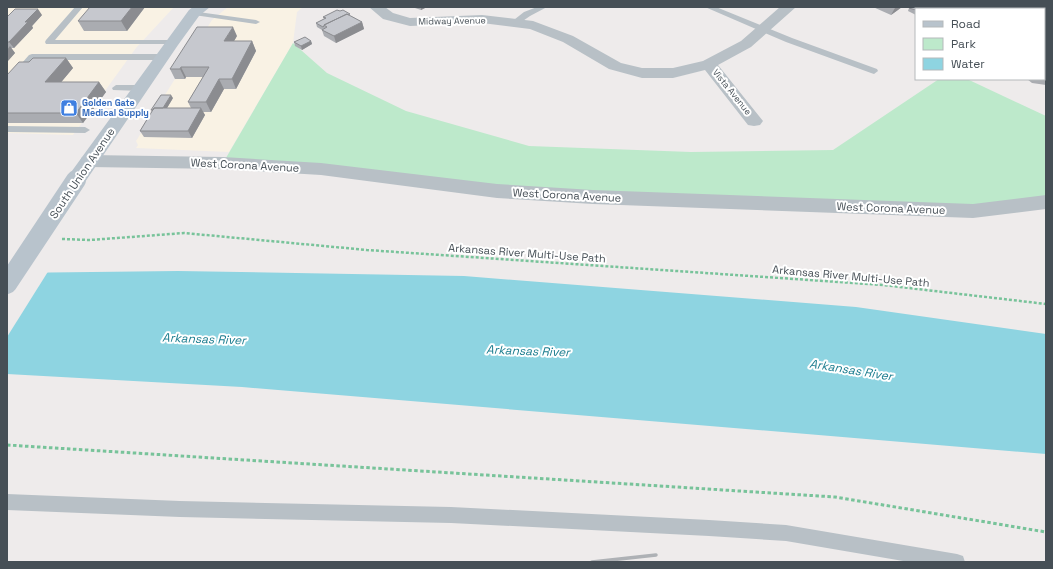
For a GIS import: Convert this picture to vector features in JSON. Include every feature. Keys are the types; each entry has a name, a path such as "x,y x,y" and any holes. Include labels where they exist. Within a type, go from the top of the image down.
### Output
{"street":[{"name":"Midway Avenue","path":"376,7 388,16 410,22 482,19 533,25 568,38 615,66 642,73 673,73 709,64 746,44 789,7"},
{"name":"South Union Avenue","path":"7,284 89,161 172,42 198,10"},
{"name":"Vista Avenue","path":"709,64 754,121"},
{"name":"West Corona Avenue","path":"89,161 223,164 321,169 497,191 593,197 973,211 1046,202"}],"lane":[{"path":"79,7 49,42 172,42"},
{"path":"514,23 527,14 543,7"},
{"path":"709,7 874,71"},
{"path":"941,7 945,8"},
{"path":"198,10 256,22"},
{"path":"7,86 32,57 162,57"},
{"path":"116,88 141,88"},
{"path":"7,129 85,130"},
{"path":"7,502 180,509 452,515 709,528 786,533 957,562"}],"path":[{"name":"Arkansas River Multi-Use Path","path":"60,239 90,240 184,233 367,250 883,285 1046,305"},
{"path":"7,445 835,497 1046,532"}],"shaded area":[{"path":"7,7 174,7 136,48 73,135 7,133"},
{"path":"228,7 303,7 297,12 293,43 229,152 136,148 138,145 136,141 212,20"}],"green space":[{"path":"293,43 327,73 406,111 529,146 691,152 833,150 938,80 969,80 1046,116 1046,202 973,211 593,197 223,163"}],"water":[{"name":"Arkansas River","path":"178,271 464,276 856,307 1046,334 1046,454 242,387 7,374 7,273"}],"pier":[{"path":"49,270 7,337 7,271"}],"building":[{"path":"90,7 132,7 121,21 78,21"},
{"path":"927,7 930,8 915,8 915,10 909,8"},
{"path":"15,9 38,9 25,22 28,22 9,42 7,42 7,17"},
{"path":"337,10 343,10 350,14 324,25 323,27 316,23 326,18 323,17"},
{"path":"347,14 362,22 334,36 322,30 327,27 324,25"},
{"path":"197,27 233,27 224,41 252,41 232,79 219,79 206,102 188,102 209,67 181,67 180,69 170,69"},
{"path":"1045,33 1046,33 1045,74"},
{"path":"305,37 311,41 301,46 294,42"},
{"path":"33,58 66,58 45,82 99,82 76,113 7,113 7,75 19,62 29,62"},
{"path":"161,95 171,95 163,108 154,108 151,110"},
{"path":"154,108 201,108 188,131 140,131"}],"railway":[{"path":"592,562 656,555"}],"place":[{"name":"Golden Gate Medical Supply","path":"69,108"}]}
